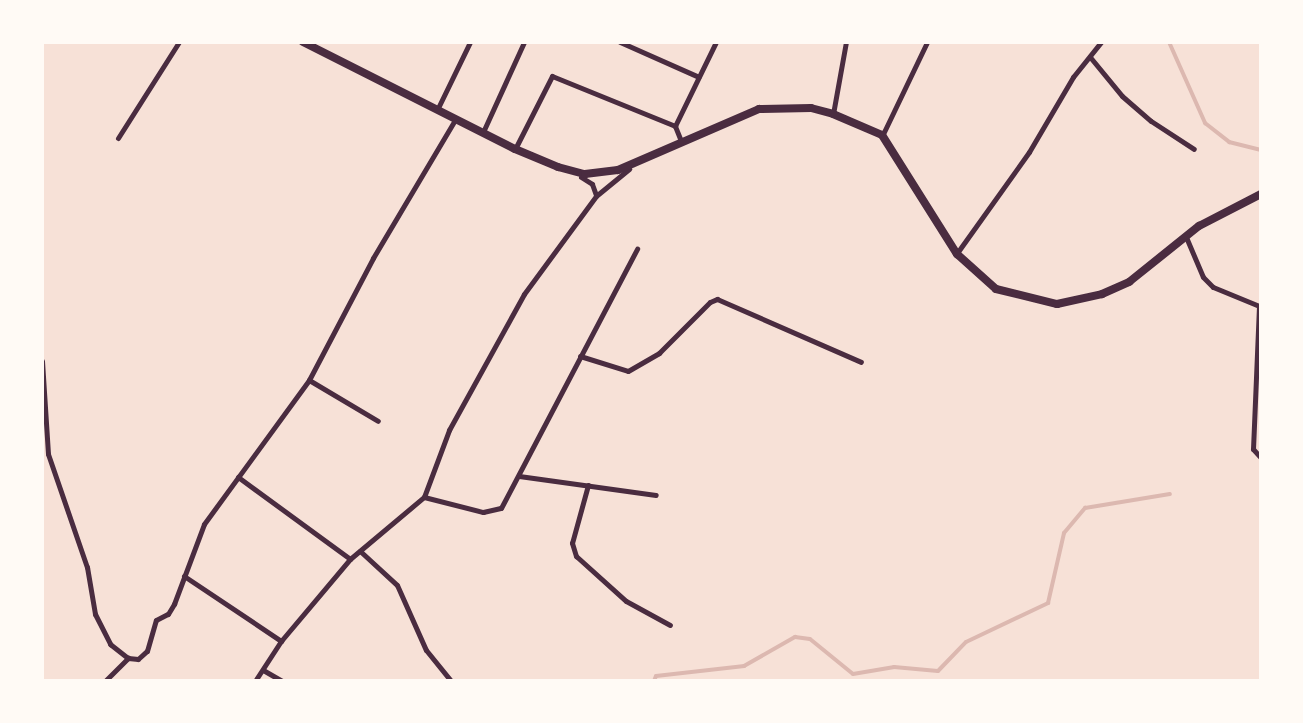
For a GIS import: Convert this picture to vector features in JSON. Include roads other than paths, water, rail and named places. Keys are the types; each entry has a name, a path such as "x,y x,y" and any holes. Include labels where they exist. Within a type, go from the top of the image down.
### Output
{"main road":[{"path":"303,42 436,111 569,171 605,174 759,109 811,108 833,114 882,135 957,254 996,289 1057,304 1102,294 1129,282 1186,236 1241,201 1261,194"}],"street":[{"path":"118,138 179,42"},
{"path":"436,111 470,42"},
{"path":"482,133 524,42"},
{"path":"620,42 699,77"},
{"path":"675,126 716,42"},
{"path":"833,114 846,42"},
{"path":"882,135 927,42"},
{"path":"957,254 1029,152 1073,77 1101,42"},
{"path":"1090,57 1122,96 1151,121 1194,149"},
{"path":"515,149 552,76 675,126 681,141"},
{"path":"105,681 128,658 143,657 153,625 172,609 204,524 309,380 373,258 455,120"},
{"path":"255,681 281,641 350,559 424,497 445,439 524,294 596,196 639,162"},
{"path":"569,171 592,184 596,196"},
{"path":"1186,236 1203,277 1213,287 1259,306"},
{"path":"424,497 492,512 506,501 637,249"},
{"path":"580,356 628,371 659,353 710,302 717,299 861,362"},
{"path":"1261,299 1253,449 1261,458"},
{"path":"42,361 48,454 87,567 95,614 110,644 128,658"},
{"path":"309,380 378,421"},
{"path":"519,476 656,495"},
{"path":"238,477 350,559"},
{"path":"588,485 572,543 576,556 626,601 670,625"},
{"path":"360,551 397,585 426,650 451,681"},
{"path":"184,576 281,641"},
{"path":"263,670 282,681"}],"waterway":[{"path":"1169,42 1205,123 1229,142 1261,150"},
{"path":"654,681 656,676 744,666 795,637 810,639 853,674 894,667 938,671 966,642 1048,603 1064,533 1085,508 1170,494"}]}
